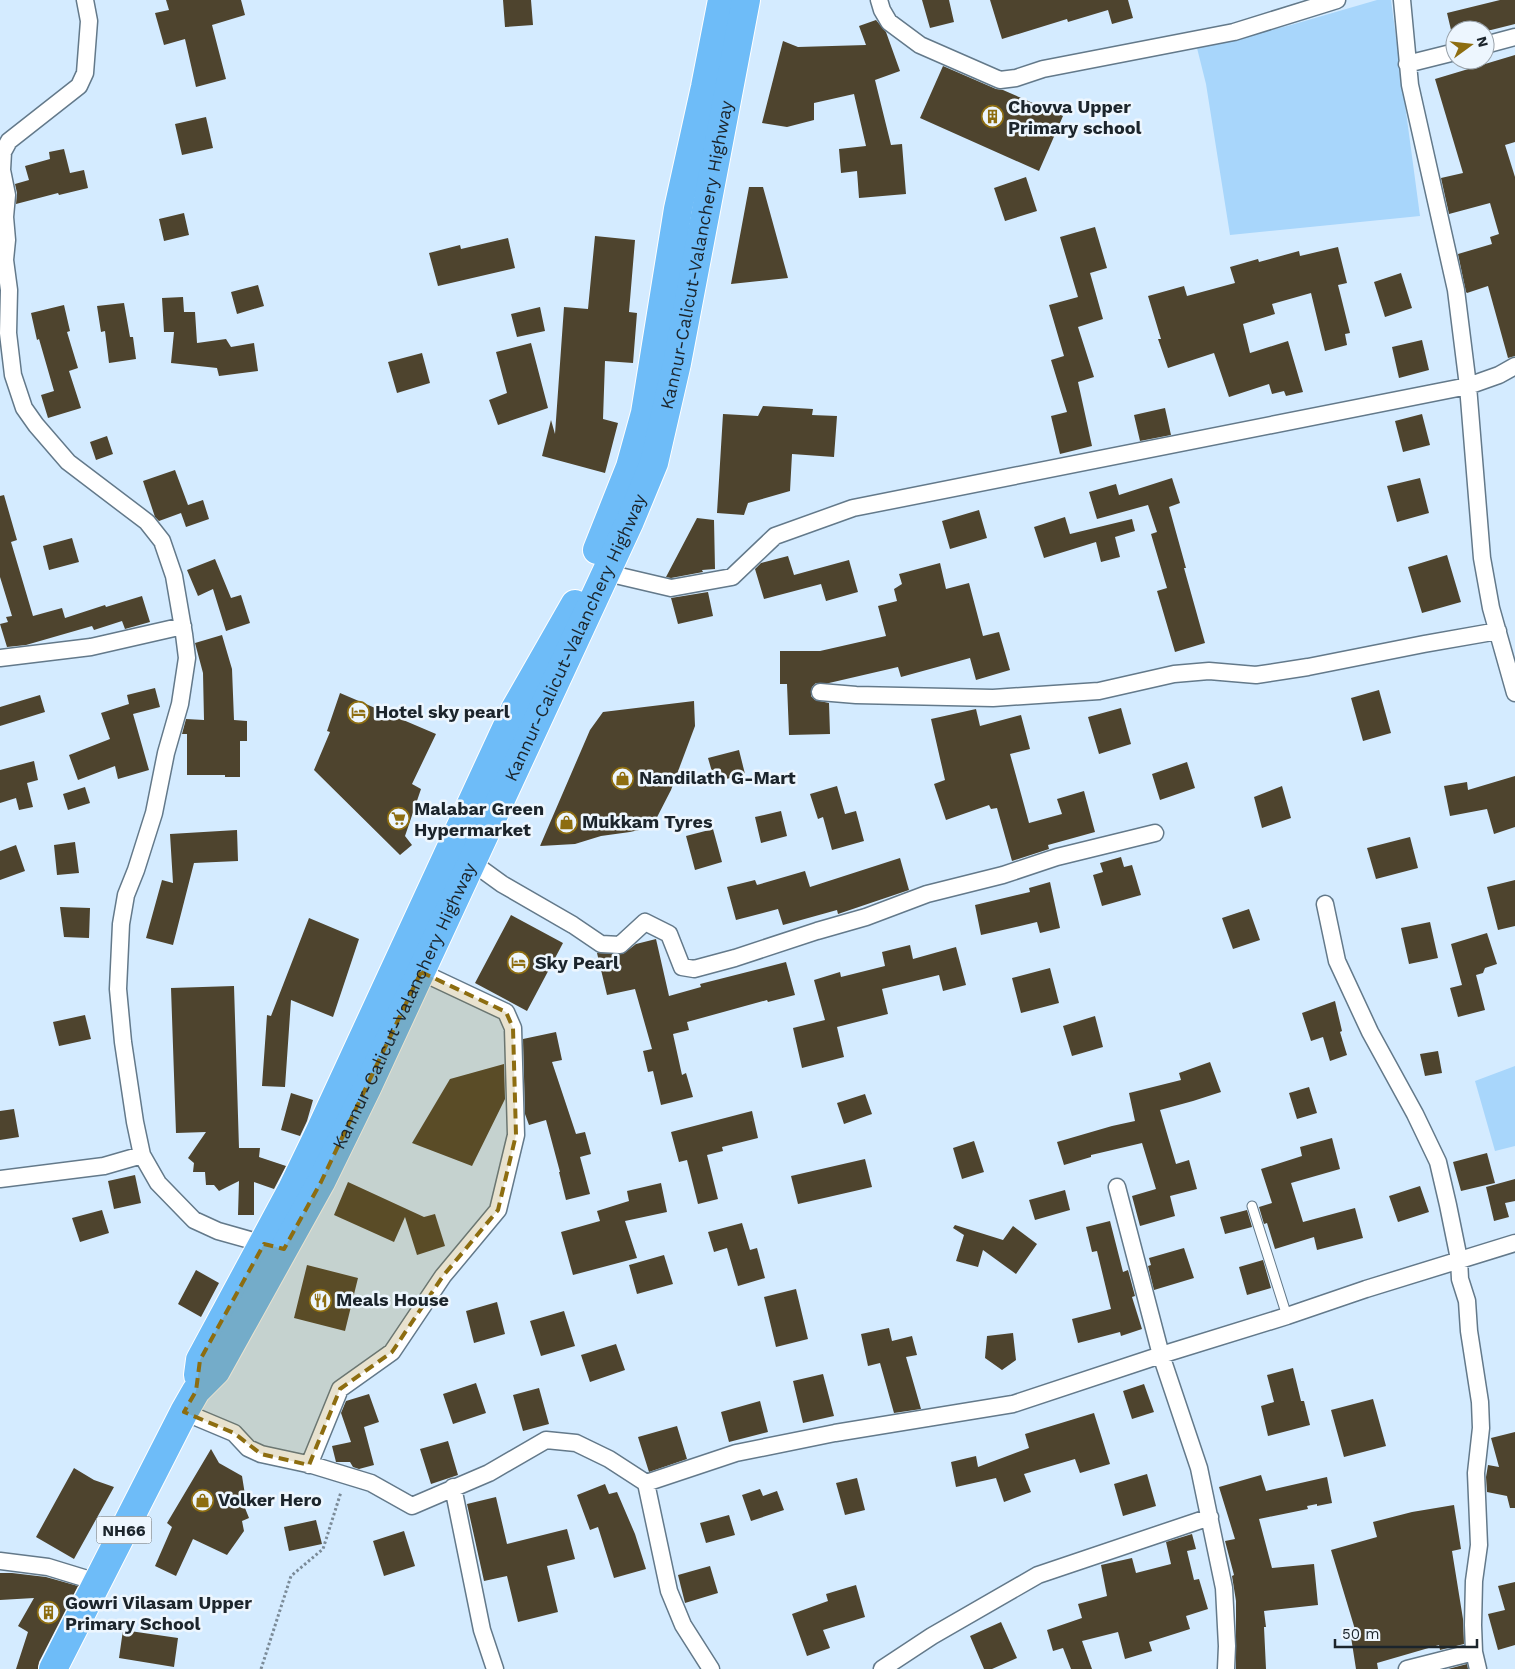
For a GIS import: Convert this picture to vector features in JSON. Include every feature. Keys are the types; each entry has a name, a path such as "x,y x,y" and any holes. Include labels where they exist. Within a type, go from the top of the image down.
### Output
{"highway":[{"name":"Kannur-Calicut-Valanchery Highway","path":"53,1669 190,1402 216,1371 274,1246 319,1133 514,710 575,604 628,474 645,413 678,209 722,0"},
{"name":"Kannur-Calicut-Valanchery Highway","path":"274,1246 320,1182 367,1088 607,573 654,463 677,363 746,0"}],"street":[{"path":"85,0 88,21 85,73 78,86 9,141 3,152 2,170 7,195 5,260 9,290 8,333 10,357 13,375 24,408 36,426 68,462 147,522 162,541 174,576 183,626 187,658 180,704 166,752 154,813 126,895 119,956 118,988 123,1042 142,1155 158,1183 194,1220 218,1232 274,1246"},
{"path":"879,0 889,22 920,44 1000,80 1234,32 1337,0"},
{"path":"1402,0 1410,85 1456,290 1468,386 1482,558 1491,608 1515,693"},
{"path":"1495,43 1515,38"},
{"path":"1407,64 1445,54"},
{"path":"607,573 670,588 732,576 775,536 853,508 1468,386 1499,375 1515,366"},
{"path":"0,658 91,647 183,626"},
{"path":"820,692 856,695 993,698 1099,691 1174,674 1209,671 1256,675 1308,668 1498,631"},
{"path":"473,863 502,884 574,925 601,944 620,945 644,922 669,934 682,968 694,970 866,917 928,894 1003,875 1057,856 1155,834"},
{"path":"1325,904 1337,961 1438,1162 1448,1205 1460,1279 1467,1301 1469,1330 1480,1402 1481,1428 1476,1473 1479,1545 1474,1581 1474,1652 1478,1669"},
{"path":"309,1465 340,1389 392,1352 443,1276 498,1210 516,1134 513,1028 506,1012 421,972"},
{"path":"0,1179 104,1166 142,1155"},
{"path":"1117,1187 1162,1355 1199,1468 1210,1517 1225,1604 1226,1669"},
{"path":"646,1483 736,1453 835,1433 1013,1404 1288,1316 1366,1289 1515,1243"},
{"path":"190,1402 234,1433 248,1448 261,1454 309,1465 371,1484 412,1506 489,1473 546,1440 576,1443 609,1459 646,1483 668,1591 683,1625 711,1669"},
{"path":"453,1488 482,1630 495,1669"},
{"path":"882,1669 932,1636 1038,1575 1210,1517"},
{"path":"0,1561 48,1567 97,1582"},
{"path":"1407,1669 1474,1652"}],"lane":[{"path":"1252,1206 1288,1316"}],"path":[{"path":"261,1669 291,1576 323,1549 346,1476"}],"highlighted area":[{"path":"421,972 506,1012 513,1028 516,1135 498,1210 443,1276 392,1352 340,1389 309,1465 261,1454 234,1433 184,1412 196,1391 200,1360 264,1244 284,1249 321,1182"}],"shaded area":[{"path":"1377,0 1391,0 1420,216 1230,235 1206,84 1197,48 1291,25"},
{"path":"1515,1066 1515,1146 1495,1151 1475,1081"}],"building":[{"path":"166,0 241,0 245,15 212,25 226,79 196,87 185,39 164,45 155,13 169,10"},
{"path":"503,0 531,0 533,25 505,27"},
{"path":"922,0 949,0 954,22 930,28"},
{"path":"990,0 1128,0 1133,18 1112,24 1108,10 1068,22 1067,19 1002,39"},
{"path":"1500,0 1515,0 1515,24 1495,29 1495,20 1449,20 1447,13"},
{"path":"876,20 886,32 900,71 875,80 891,145 902,144 906,194 859,198 857,171 841,173 839,149 866,146 854,94 814,103 814,120 787,127 762,123 783,41 798,47 866,45 859,26"},
{"path":"1515,55 1515,142 1505,145 1515,177 1515,356 1508,358 1488,286 1466,292 1458,254 1492,244 1490,237 1499,234 1490,203 1449,214 1441,178 1463,173 1435,79 1465,70 1495,70 1495,61"},
{"name":"Chovva Upper Primary school","path":"943,66 1063,116 1039,171 920,118"},
{"path":"206,117 213,148 182,155 175,124"},
{"path":"64,149 70,173 84,170 88,188 59,195 58,193 16,204 17,193 15,184 29,180 25,166 50,159 49,152"},
{"path":"1026,177 1037,211 1005,221 994,188"},
{"path":"749,187 763,187 788,278 731,284"},
{"path":"184,213 189,235 164,241 159,219"},
{"path":"1095,227 1107,268 1090,273 1103,319 1078,327 1094,377 1078,382 1092,446 1060,454 1051,416 1067,412 1051,360 1064,356 1049,305 1078,297 1060,237"},
{"path":"595,236 635,240 629,312 637,313 633,363 605,361 603,419 618,423 605,473 542,456 551,420 555,434 564,307 588,309"},
{"path":"508,238 515,268 438,286 429,253 460,245 461,249"},
{"path":"1338,247 1347,283 1338,285 1350,333 1345,334 1347,345 1325,351 1311,293 1272,304 1275,314 1243,324 1250,353 1288,341 1303,392 1286,396 1284,391 1272,394 1269,384 1229,397 1214,353 1168,368 1158,339 1161,339 1148,296 1184,286 1187,296 1235,283 1230,267 1258,259 1259,262 1299,251 1300,256"},
{"path":"1401,273 1412,308 1385,317 1374,282"},
{"path":"258,285 264,306 237,314 231,292"},
{"path":"183,297 184,312 195,312 197,343 226,339 231,347 254,343 258,371 219,376 217,368 171,363 174,332 164,332 162,298"},
{"path":"124,303 130,337 133,337 136,359 109,363 105,331 101,332 97,306"},
{"path":"64,305 70,331 67,332 78,368 69,371 81,408 48,418 41,395 54,391 39,339 37,340 31,313"},
{"path":"540,307 545,331 517,337 511,314"},
{"path":"1422,340 1429,370 1399,378 1392,347"},
{"path":"531,343 548,408 498,425 489,400 507,393 496,352"},
{"path":"422,353 430,383 397,393 388,362"},
{"path":"763,406 813,409 812,415 837,416 834,457 792,454 790,491 748,503 744,515 717,513 723,414 758,416"},
{"path":"1165,408 1171,435 1140,441 1134,415"},
{"path":"1422,414 1430,445 1403,452 1395,421"},
{"path":"107,436 113,454 96,460 90,442"},
{"path":"175,470 188,505 203,500 209,519 186,527 181,513 159,521 155,517 143,481"},
{"path":"1172,478 1180,503 1169,507 1205,643 1175,652 1157,591 1167,588 1151,534 1157,532 1148,505 1097,519 1089,492 1116,484 1119,495"},
{"path":"1420,478 1429,513 1397,522 1387,486"},
{"path":"4,495 17,540 11,542 33,616 62,608 65,618 105,605 106,607 142,596 150,622 125,629 122,621 94,630 92,626 26,645 7,647 0,624 8,622 6,617 12,616 0,577 0,496"},
{"path":"979,510 987,538 950,549 942,521"},
{"path":"1065,517 1070,534 1132,519 1135,531 1115,537 1120,557 1101,562 1096,542 1044,558 1034,527"},
{"path":"697,518 714,520 715,569 702,570 703,572 671,578 666,577"},
{"path":"72,538 79,562 49,570 43,546"},
{"path":"1447,555 1461,602 1422,613 1408,567"},
{"path":"788,556 794,575 849,560 858,592 826,601 821,584 764,599 755,569 761,563"},
{"path":"215,559 231,598 241,595 250,623 226,631 213,589 198,596 187,570"},
{"path":"940,563 946,589 969,583 983,636 999,632 1010,670 976,680 970,658 901,677 898,667 829,683 816,683 812,687 811,696 815,700 829,703 830,734 789,735 787,684 780,684 780,651 820,651 886,636 878,606 897,601 894,589 902,584 899,574"},
{"path":"708,592 713,616 678,624 671,598"},
{"path":"222,635 232,669 234,720 247,721 247,741 240,741 240,777 187,775 187,734 182,734 186,719 204,720 203,673 195,643"},
{"path":"155,688 160,707 133,714 149,770 118,779 115,766 78,780 69,755 110,739 101,713 129,704 127,695"},
{"path":"1379,690 1391,733 1363,741 1351,698"},
{"path":"340,693 436,734 412,784 421,789 405,836 412,845 400,855 314,770 330,732 327,731"},
{"path":"40,695 45,712 0,726 0,707"},
{"name":"Nandilath G-Mart","path":"694,701 695,726 671,790 652,827 601,836 575,844 540,846 590,730 603,712"},
{"path":"1121,708 1131,744 1099,754 1088,717"},
{"path":"976,709 980,726 1021,715 1030,749 1010,754 1029,823 1062,814 1057,799 1084,791 1095,832 1048,845 1049,849 1012,861 997,808 991,809 989,805 946,820 934,784 945,780 931,719"},
{"path":"739,750 745,774 715,782 708,758"},
{"path":"34,761 38,780 27,783 33,807 19,810 16,798 0,803 0,770"},
{"path":"1187,762 1195,788 1160,800 1152,774"},
{"path":"1515,776 1515,827 1494,834 1487,809 1450,816 1444,786 1467,782 1468,790"},
{"path":"837,786 845,814 856,811 864,841 832,850 823,817 818,819 810,794"},
{"path":"1282,786 1291,818 1262,828 1254,797"},
{"path":"85,787 90,803 68,810 63,794"},
{"path":"781,811 787,836 761,843 755,817"},
{"path":"713,829 722,862 695,870 686,836"},
{"path":"237,830 238,861 194,863 173,945 146,938 162,880 173,883 170,834"},
{"path":"1410,837 1418,868 1376,879 1367,848"},
{"path":"75,842 79,873 57,875 54,845"},
{"path":"16,845 25,871 0,880 0,851"},
{"path":"1121,857 1124,867 1132,865 1141,895 1102,906 1093,875 1103,872 1100,863"},
{"path":"900,858 909,890 838,914 837,910 783,925 778,909 736,920 727,887 755,880 757,885 805,871 810,887"},
{"path":"1515,880 1515,926 1498,930 1487,887"},
{"path":"1050,882 1060,928 1040,933 1037,922 981,935 975,905 1030,892 1029,888"},
{"path":"60,907 90,908 89,938 64,937"},
{"path":"1249,909 1260,940 1233,949 1222,918"},
{"name":"Sky Pearl","path":"511,915 563,943 527,1011 475,983"},
{"path":"309,918 359,939 333,1017 291,1000 285,1087 262,1086 267,1015 271,1016"},
{"path":"1430,922 1438,958 1409,964 1401,928"},
{"path":"1487,933 1497,964 1485,968 1483,973 1476,975 1485,1010 1458,1017 1450,988 1462,985 1451,944"},
{"path":"656,939 669,996 701,987 700,984 786,962 795,995 768,1002 767,1000 687,1022 689,1030 673,1034 682,1075 686,1073 693,1097 661,1105 653,1071 648,1072 643,1051 652,1049 635,989 607,995 597,953 623,954 636,944"},
{"path":"910,945 913,959 956,947 966,985 943,991 939,975 882,989 888,1014 837,1027 844,1057 802,1068 793,1028 825,1020 814,980 840,972 841,977 885,966 882,952"},
{"path":"1050,968 1059,1003 1021,1013 1012,978"},
{"path":"234,986 239,1148 260,1148 259,1157 286,1166 274,1189 254,1182 254,1215 238,1215 239,1181 219,1191 214,1185 206,1185 205,1172 193,1172 194,1163 188,1158 206,1132 176,1133 171,988"},
{"path":"1335,1001 1342,1031 1340,1032 1347,1055 1330,1061 1323,1037 1311,1041 1302,1013"},
{"path":"85,1015 91,1039 59,1046 53,1022"},
{"path":"1095,1016 1103,1047 1072,1056 1063,1026"},
{"path":"556,1032 562,1060 552,1062 576,1134 585,1132 591,1154 580,1157 590,1194 566,1200 546,1120 529,1125 525,1114 523,1039"},
{"path":"1438,1051 1442,1073 1425,1076 1420,1054"},
{"path":"1210,1062 1221,1092 1160,1110 1176,1164 1189,1160 1197,1189 1170,1196 1175,1216 1140,1226 1132,1196 1156,1189 1142,1143 1091,1155 1091,1157 1064,1165 1057,1142 1135,1121 1129,1093 1181,1080 1179,1073"},
{"path":"504,1064 505,1099 472,1166 412,1143 450,1079"},
{"path":"1309,1087 1317,1113 1297,1119 1289,1093"},
{"path":"291,1093 313,1100 300,1136 281,1130"},
{"path":"865,1094 872,1114 844,1124 837,1103"},
{"path":"14,1109 19,1137 0,1140 0,1111"},
{"path":"752,1111 758,1138 722,1147 723,1151 707,1155 718,1199 698,1204 687,1160 679,1162 671,1132"},
{"path":"1332,1138 1340,1169 1291,1183 1303,1222 1355,1208 1363,1238 1317,1250 1314,1237 1275,1249 1267,1223 1264,1224 1259,1207 1272,1203 1261,1169 1302,1156 1300,1147"},
{"path":"974,1141 984,1172 962,1179 953,1148"},
{"path":"1487,1153 1495,1183 1461,1191 1453,1162"},
{"path":"865,1159 872,1187 798,1204 791,1176"},
{"path":"135,1175 141,1203 114,1209 108,1181"},
{"path":"1515,1179 1515,1201 1505,1203 1509,1217 1494,1221 1486,1187"},
{"path":"348,1182 424,1217 435,1214 445,1246 417,1255 405,1217 394,1242 334,1215"},
{"path":"661,1183 667,1212 625,1221 637,1258 573,1275 561,1232 600,1221 597,1211 629,1201 627,1191"},
{"path":"1420,1186 1429,1212 1398,1222 1389,1196"},
{"path":"1065,1190 1070,1210 1035,1220 1029,1200"},
{"path":"102,1210 109,1233 80,1242 72,1218"},
{"path":"1247,1210 1252,1227 1225,1234 1220,1217"},
{"path":"1110,1221 1123,1272 1128,1270 1135,1296 1132,1297 1142,1329 1121,1336 1120,1332 1078,1343 1072,1319 1111,1309 1097,1251 1092,1252 1086,1227"},
{"path":"742,1223 750,1250 757,1248 765,1278 738,1286 727,1248 714,1252 708,1232"},
{"path":"955,1225 1003,1240 1013,1226 1037,1244 1016,1274 983,1250 978,1267 956,1261 964,1235 953,1228"},
{"path":"1184,1248 1194,1278 1154,1290 1148,1266 1151,1265 1149,1258"},
{"path":"664,1255 673,1284 637,1294 629,1265"},
{"path":"1263,1260 1271,1288 1247,1295 1239,1267"},
{"path":"307,1265 358,1278 345,1331 294,1318"},
{"path":"196,1270 219,1283 201,1317 178,1304"},
{"path":"796,1289 808,1339 776,1347 764,1297"},
{"path":"497,1302 505,1334 474,1343 466,1311"},
{"path":"564,1311 575,1346 541,1356 530,1321"},
{"path":"889,1328 892,1341 912,1336 917,1355 906,1357 921,1409 894,1413 880,1363 868,1366 861,1334"},
{"path":"1013,1333 1016,1360 1002,1370 985,1358 987,1336"},
{"path":"616,1344 625,1370 590,1382 581,1355"},
{"path":"1293,1368 1301,1401 1304,1401 1310,1425 1268,1436 1261,1406 1274,1402 1267,1375"},
{"path":"823,1374 834,1416 803,1423 793,1381"},
{"path":"476,1383 486,1413 453,1424 443,1394"},
{"path":"1144,1384 1154,1412 1132,1419 1123,1391"},
{"path":"539,1388 549,1424 523,1431 513,1395"},
{"path":"369,1394 379,1422 364,1427 374,1465 359,1469 353,1467 350,1462 336,1462 332,1446 351,1442 341,1413 346,1401"},
{"path":"1373,1399 1386,1446 1344,1457 1331,1410"},
{"path":"760,1401 768,1432 729,1442 721,1412"},
{"path":"1094,1413 1110,1464 1080,1473 1075,1459 1024,1474 1031,1492 1004,1502 996,1478 956,1487 951,1462 976,1456 978,1467 1029,1448 1025,1434"},
{"path":"677,1426 687,1459 649,1472 638,1437"},
{"path":"1515,1432 1515,1508 1510,1508 1507,1496 1487,1492 1486,1477 1488,1465 1499,1467 1491,1438"},
{"path":"448,1441 458,1475 431,1484 420,1449"},
{"path":"211,1449 219,1463 242,1476 246,1501 243,1503 249,1518 242,1521 244,1531 227,1555 193,1539 176,1576 155,1566 172,1527 167,1523"},
{"path":"74,1468 94,1480 114,1487 74,1559 36,1537"},
{"path":"1147,1474 1156,1506 1123,1516 1114,1484"},
{"path":"1261,1475 1266,1491 1327,1477 1332,1503 1307,1506 1308,1509 1259,1519 1272,1568 1314,1564 1318,1605 1264,1611 1266,1669 1236,1669 1236,1601 1232,1576 1234,1575 1225,1541 1235,1539 1219,1487"},
{"path":"857,1478 865,1510 845,1515 836,1483"},
{"path":"605,1484 609,1494 617,1492 635,1534 646,1569 614,1578 598,1527 590,1530 577,1495"},
{"path":"760,1489 763,1496 777,1491 784,1510 751,1521 742,1495"},
{"path":"496,1497 507,1544 567,1529 575,1559 547,1566 558,1612 518,1622 507,1576 484,1581 467,1504"},
{"path":"1454,1505 1461,1549 1452,1551 1463,1619 1464,1644 1440,1650 1439,1645 1377,1663 1378,1669 1356,1669 1351,1637 1357,1636 1331,1550 1377,1537 1373,1522 1412,1512"},
{"path":"729,1515 735,1535 706,1543 700,1523"},
{"path":"316,1520 322,1544 289,1551 284,1527"},
{"path":"404,1531 415,1566 384,1576 373,1541"},
{"path":"1192,1534 1196,1549 1187,1551 1194,1580 1199,1579 1208,1609 1186,1616 1190,1629 1149,1642 1152,1651 1125,1659 1118,1632 1082,1641 1092,1669 1071,1669 1063,1648 1053,1651 1047,1630 1082,1618 1078,1604 1107,1596 1101,1565 1132,1558 1136,1573 1171,1564 1166,1542"},
{"path":"710,1566 718,1593 685,1603 678,1575"},
{"name":"Gowri Vilasam Upper Primary School","path":"0,1573 46,1577 78,1586 39,1662 38,1669 16,1669 28,1632 18,1626 34,1598 0,1600"},
{"path":"1515,1582 1515,1645 1498,1650 1488,1614 1505,1610 1498,1586"},
{"path":"856,1585 865,1617 823,1630 830,1648 807,1656 792,1614 828,1601 826,1594"},
{"path":"1001,1622 1017,1658 992,1669 984,1669 970,1636"},
{"path":"123,1630 178,1638 174,1667 119,1658"},
{"path":"1467,1664 1468,1669 1448,1669"}],"place":[{"name":"Chovva Upper Primary school","path":"992,117"},
{"name":"Hotel sky pearl","path":"359,712"},
{"name":"Nandilath G-Mart","path":"623,778"},
{"name":"Malabar Green Hypermarket","path":"398,819"},
{"name":"Mukkam Tyres","path":"566,822"},
{"name":"Sky Pearl","path":"519,963"},
{"name":"Meals House","path":"320,1300"},
{"name":"Volker Hero","path":"202,1500"},
{"name":"Gowri Vilasam Upper Primary School","path":"49,1613"}]}
